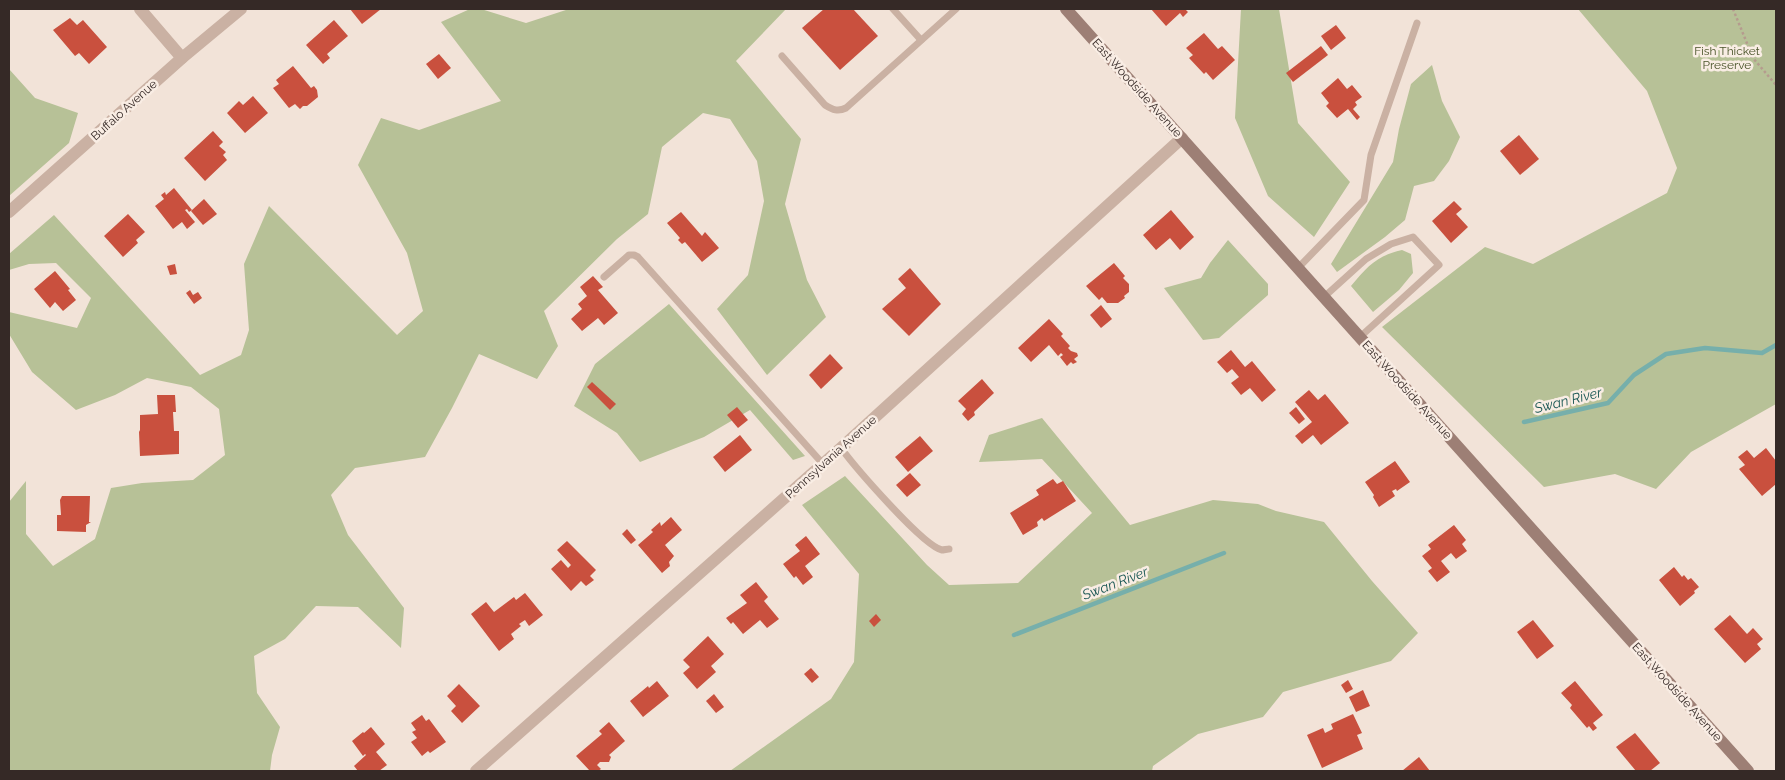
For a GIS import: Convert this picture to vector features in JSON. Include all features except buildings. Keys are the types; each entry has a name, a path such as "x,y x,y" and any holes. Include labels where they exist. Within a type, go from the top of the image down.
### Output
{"main road":[{"name":"East Woodside Avenue","path":"1066,9 1748,771"}],"street":[{"path":"140,9 182,58"},
{"name":"Buffalo Avenue","path":"9,212 182,58 241,9"},
{"name":"Pennsylvania Avenue","path":"476,771 841,448 1182,138"}],"lane":[{"path":"893,9 921,40"},
{"path":"782,56 825,105 836,111 846,108 956,9"},
{"path":"1298,268 1364,200 1371,155 1417,23"},
{"path":"1324,298 1366,259 1391,244 1413,237 1439,265 1360,337"},
{"path":"604,277 629,255 634,255 638,258 823,464"},
{"path":"841,448 855,466 918,533 932,545 942,550 949,549"}],"path":[{"path":"1733,9 1753,58 1776,85"}],"green space":[{"path":"470,9 481,9 526,23 569,9 786,9 736,61 801,139 785,204 807,280 826,317 767,375 717,309 748,275 764,201 757,161 730,119 703,113 662,147 648,214 617,239 544,311 558,346 537,379 479,354 425,457 355,468 331,495 348,535 404,608 401,648 358,607 316,606 285,639 254,656 257,693 280,727 272,755 270,771 9,771 9,502 26,481 26,534 53,566 95,539 111,488 142,483 193,480 225,455 219,409 191,387 147,378 115,395 76,410 32,372 9,334 9,312 77,328 91,298 56,263 29,264 9,270 9,254 54,215 200,375 241,355 249,330 244,264 269,206 397,335 423,311 407,253 358,165 381,118 419,130 501,101 441,22"},
{"path":"1241,9 1279,9 1298,123 1350,182 1314,237 1268,196 1235,118"},
{"name":"Fish Thicket Preserve","path":"1578,9 1776,9 1776,404 1691,452 1656,489 1615,474 1544,487 1382,327 1485,247 1533,264 1667,193 1677,168 1647,91"},
{"path":"1432,65 1442,101 1460,137 1449,161 1434,181 1414,186 1405,220 1337,272 1331,264 1393,162 1399,129 1411,84"},
{"path":"9,69 35,98 78,113 69,143 9,196"},
{"path":"1228,240 1268,284 1268,295 1219,338 1203,340 1164,288 1201,278"},
{"path":"1402,250 1411,254 1413,273 1399,290 1373,312 1351,286 1373,263 1385,255"},
{"path":"669,304 805,456 793,460 750,410 704,437 640,462 617,433 574,406 595,364"},
{"path":"1042,418 1130,525 1213,500 1258,504 1276,511 1324,522 1418,633 1391,661 1283,692 1263,717 1198,734 1153,766 1152,771 730,771 831,699 854,662 859,574 802,505 845,476 927,565 949,585 1018,583 1092,513 1042,459 979,462 989,435"}],"waterway":[{"name":"Swan River","path":"1524,422 1608,403 1634,375 1666,354 1705,348 1762,353 1776,345"},
{"name":"Swan River","path":"1014,635 1224,553"}]}
